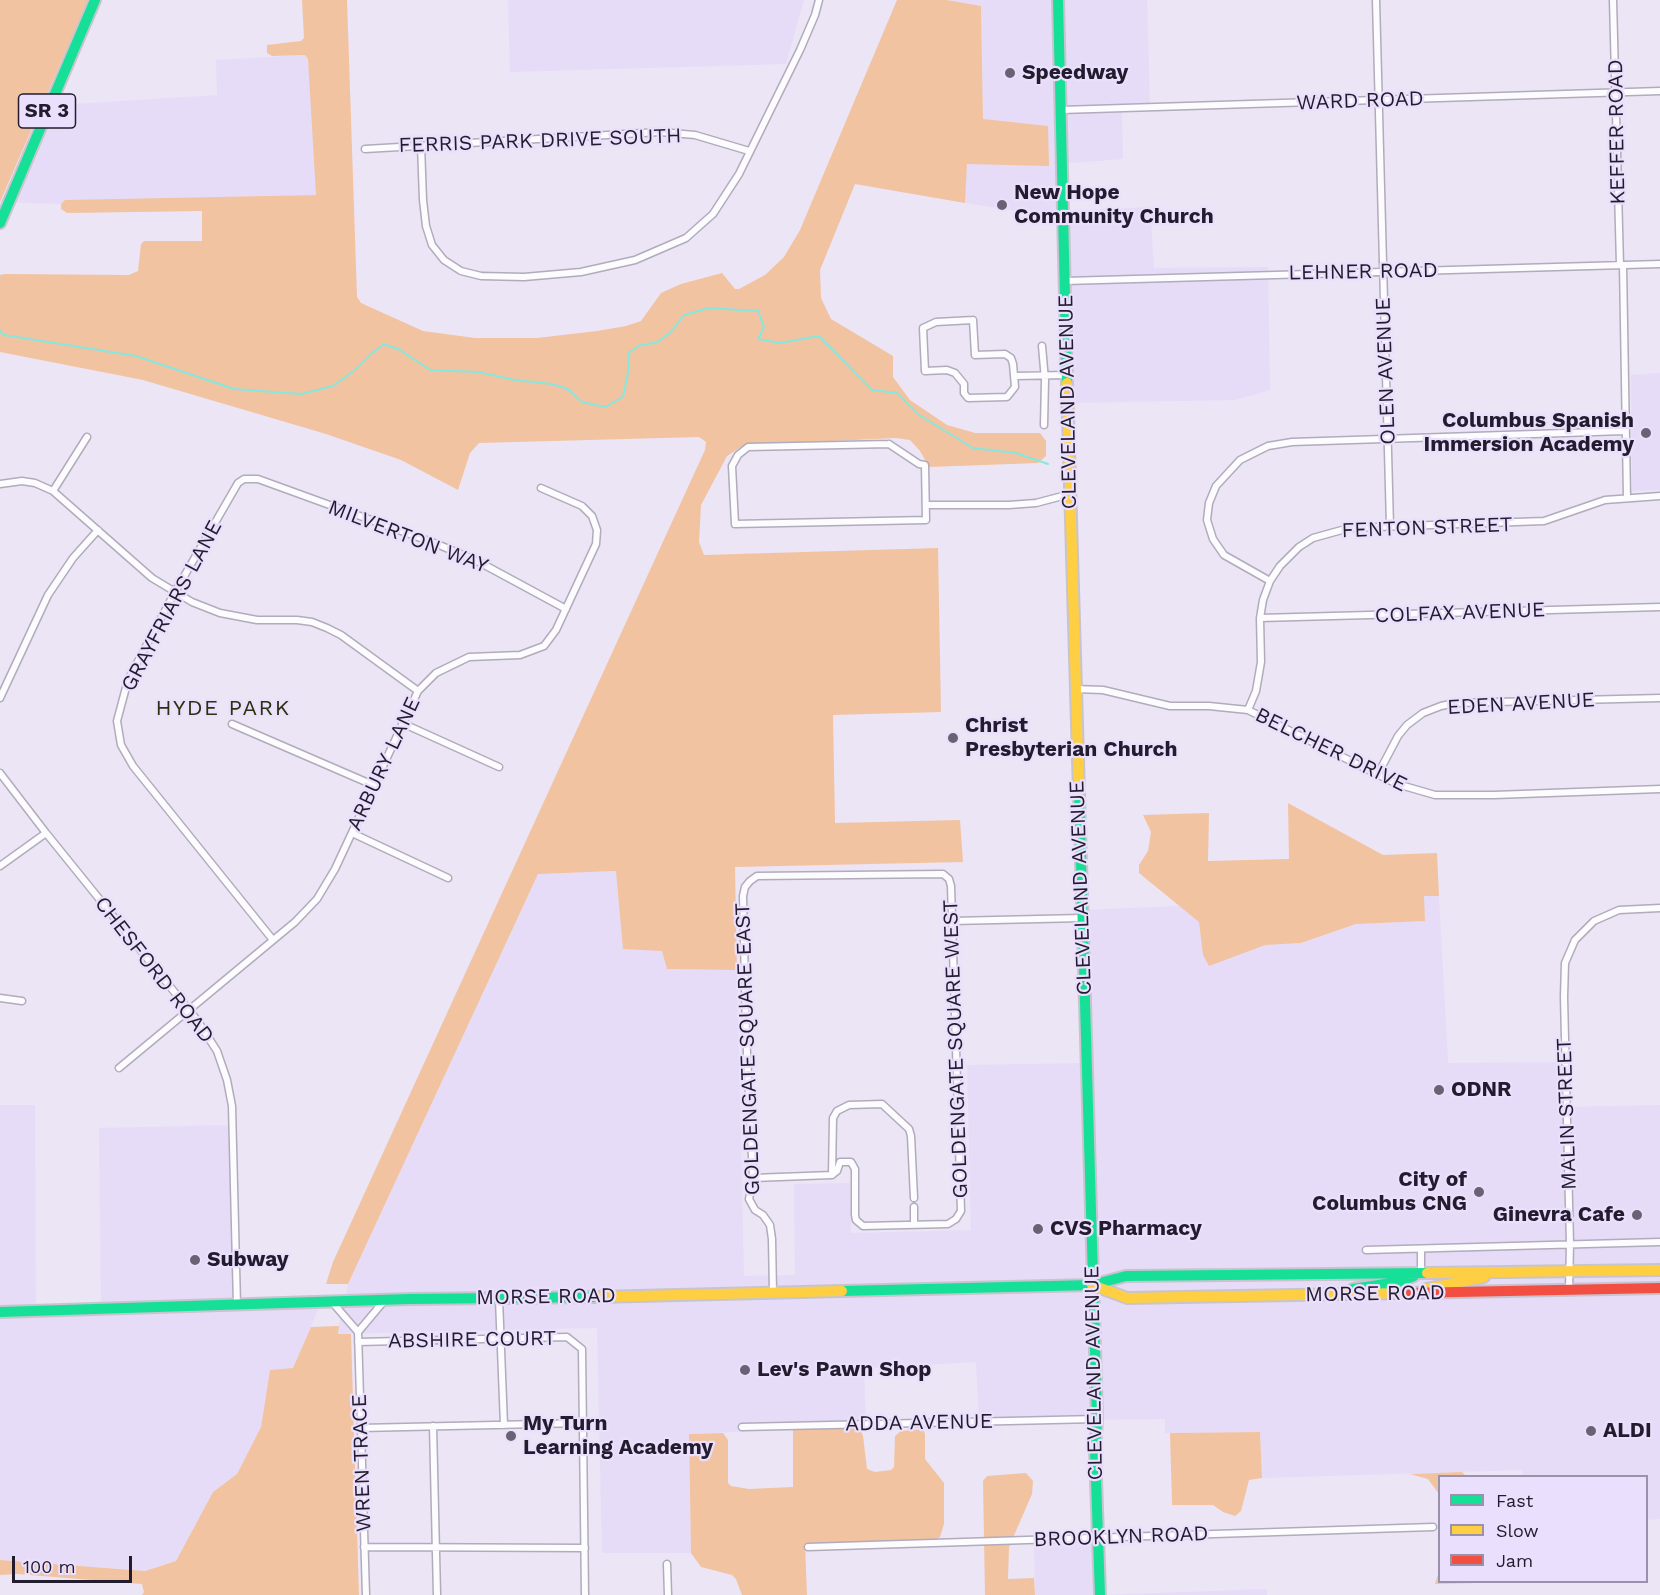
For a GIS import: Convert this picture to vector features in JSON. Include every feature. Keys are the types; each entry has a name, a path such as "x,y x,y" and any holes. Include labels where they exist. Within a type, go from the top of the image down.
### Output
{"main road":[{"name":"SR 3","path":"0,223 95,0"},
{"name":"CLEVELAND AVENUE","path":"1058,0 1100,1595"},
{"name":"MORSE ROAD","path":"0,1312 385,1300 1092,1285 1126,1276 1660,1270"},
{"path":"1420,1293 1429,1287 1468,1281 1498,1273"},
{"path":"1323,1295 1398,1282 1421,1274"},
{"name":"MORSE ROAD","path":"1092,1285 1127,1298 1660,1288"}],"street":[{"path":"421,145 423,200 426,226 432,245 444,260 461,271 482,276 524,277 581,272 635,260 686,238 713,214 739,174 800,50 819,0"},
{"name":"OLEN AVENUE","path":"1376,0 1390,526"},
{"name":"KEFFER ROAD","path":"1613,0 1627,497"},
{"name":"WARD ROAD","path":"1061,110 1660,91"},
{"name":"FERRIS PARK DRIVE SOUTH","path":"365,149 660,132 695,135 749,151"},
{"name":"LEHNER ROAD","path":"1065,281 1660,264"},
{"path":"973,320 975,355 1005,354 1011,358 1015,376 1015,387 1007,397 968,398 964,393 964,384 955,373 946,370 925,371 923,328 936,322 973,320"},
{"path":"1042,346 1045,375 1044,425"},
{"path":"1015,376 1067,375"},
{"path":"1270,581 1224,555 1212,539 1207,520 1209,502 1216,486 1240,460 1269,446 1292,442 1625,431"},
{"path":"53,491 87,437"},
{"path":"889,444 919,464 925,465 927,505 926,520 735,524 732,466 738,455 748,447 889,444"},
{"name":"GRAYFRIARS LANE","path":"244,479 238,483 175,592 128,680 117,721 121,745 133,766 273,940"},
{"name":"MILVERTON WAY","path":"244,479 258,479 437,544 479,562 566,609"},
{"path":"0,484 35,483 53,491 152,578 192,602 220,613 257,620 312,622 341,635 418,691"},
{"name":"ARBURY LANE","path":"119,1068 295,922 317,899 335,869 418,691 436,673 469,657 520,655 544,646 556,630 596,544 597,530 592,516 582,506 541,488"},
{"path":"927,505 1036,503 1070,494"},
{"name":"FENTON STREET","path":"1248,710 1256,691 1261,663 1260,618 1263,600 1270,581 1286,559 1313,538 1349,528 1524,524 1544,521 1589,504 1627,497 1660,496"},
{"path":"0,698 48,595 73,558 98,530"},
{"name":"COLFAX AVENUE","path":"1260,618 1660,607"},
{"name":"BELCHER DRIVE","path":"1075,689 1103,690 1170,706 1209,706 1248,710 1396,784 1435,795 1660,789"},
{"name":"EDEN AVENUE","path":"1378,774 1398,736 1407,725 1423,713 1441,706 1455,703 1660,698"},
{"path":"402,723 498,767"},
{"path":"232,724 373,785"},
{"name":"CHESFORD ROAD","path":"0,773 189,1009 217,1051 230,1092 237,1305"},
{"path":"0,866 46,833"},
{"path":"352,833 448,878"},
{"name":"GOLDENGATE SQUARE WEST","path":"757,876 935,873 943,874 949,879 961,1211 956,1219 948,1224 914,1225"},
{"name":"GOLDENGATE SQUARE EAST","path":"757,876 745,887 743,896 746,1032 753,1178 749,1199 755,1210 763,1215 770,1225 773,1292"},
{"name":"MALIN STREET","path":"1569,1290 1565,963 1575,940 1588,925 1607,914 1630,909 1660,908"},
{"path":"952,921 1082,918"},
{"path":"0,998 22,1001"},
{"path":"832,1175 833,1118 837,1112 849,1105 882,1104 909,1128 912,1142 914,1198"},
{"path":"753,1178 832,1175 837,1171 840,1162 847,1162 854,1165 855,1215 863,1226 914,1225 914,1207"},
{"path":"1366,1250 1660,1242"},
{"path":"1421,1249 1421,1274"},
{"path":"499,1299 504,1425"},
{"path":"331,1302 357,1332 385,1300"},
{"name":"WREN TRACE","path":"357,1332 366,1595"},
{"name":"ABSHIRE COURT","path":"358,1342 567,1338 582,1350 583,1423"},
{"name":"ADDA AVENUE","path":"742,1427 1097,1419"},
{"path":"361,1428 583,1423 585,1595"},
{"path":"433,1426 436,1595"},
{"name":"BROOKLYN ROAD","path":"808,1547 1433,1527"},
{"path":"364,1547 585,1548"},
{"path":"667,1564 668,1595"}],"shaded area":[{"path":"0,0 88,0 0,202"},
{"path":"302,0 347,0 357,297 361,303 423,331 475,338 537,338 597,331 641,321 661,293 681,284 722,273 735,289 739,289 765,275 784,257 800,230 897,0 947,0 981,6 983,119 1048,126 1049,166 967,164 965,203 855,184 820,270 821,298 831,319 893,356 893,377 910,400 947,425 975,433 1040,433 1046,441 1046,456 1038,463 929,467 920,451 910,440 896,438 744,445 727,456 701,505 699,542 704,555 938,548 941,712 833,715 835,823 960,820 963,862 735,867 737,970 667,969 662,951 623,949 616,871 538,874 348,1284 326,1284 333,1262 705,450 706,442 699,437 479,443 470,453 458,490 401,460 326,434 143,380 0,352 0,275 129,275 138,271 141,244 144,241 202,241 202,211 67,213 61,209 61,204 65,200 316,195 308,59 305,55 272,56 267,53 267,45 301,41 304,38"},
{"path":"508,0 804,0 786,64 510,72"},
{"path":"947,0 1147,0 1150,109 1122,110 1123,159 1060,164 1063,211 1150,207 1154,268 1268,267 1270,390 1234,400 1067,403 1058,305 1062,218 965,203 966,164 983,119 981,6"},
{"path":"305,55 308,59 311,87 317,195 66,200 61,204 0,202 43,106 217,95 216,60"},
{"name":"Columbus Spanish Immersion Academy","path":"1660,373 1660,490 1632,491 1631,375"},
{"path":"1288,803 1383,855 1437,853 1439,896 1424,896 1425,921 1356,924 1301,943 1265,945 1209,966 1203,955 1199,922 1139,873 1139,865 1148,851 1151,832 1143,815 1209,813 1208,861 1289,859"},
{"path":"616,871 662,950 667,969 737,970 744,1276 795,1275 794,1184 850,1183 851,1233 971,1230 967,1065 1085,1063 1081,910 1181,906 1199,922 1203,955 1265,944 1301,943 1356,924 1424,921 1424,896 1439,896 1448,1063 1564,1062 1565,1107 1660,1105 1660,1519 1648,1520 1648,1475 1522,1475 1522,1470 1262,1478 1260,1432 1165,1433 1165,1419 979,1421 976,1362 864,1368 866,1426 689,1434 691,1553 602,1553 597,1328 337,1334 348,1284 538,874"},
{"path":"0,1105 35,1105 36,1311 101,1310 99,1128 232,1125 238,1306 321,1303 293,1368 270,1370 261,1427 237,1474 213,1492 176,1561 145,1571 0,1560"},
{"path":"339,1326 338,1334 351,1334 359,1595 142,1595 144,1592 142,1584 17,1574 0,1575 0,1560 145,1571 176,1561 213,1492 237,1474 261,1427 270,1370 293,1368 311,1327"},
{"path":"854,1427 861,1431 863,1436 867,1469 875,1472 891,1470 894,1467 895,1436 901,1431 923,1429 925,1459 944,1483 944,1524 940,1537 935,1540 805,1544 807,1595 742,1595 732,1575 701,1567 691,1553 689,1434 723,1433 728,1440 728,1483 731,1486 749,1489 793,1487 793,1430"},
{"path":"1260,1432 1262,1478 1249,1480 1241,1511 1235,1516 1213,1505 1172,1505 1170,1433"},
{"path":"1462,1472 1465,1475 1438,1475 1438,1493 1428,1479 1410,1474"},
{"path":"1026,1473 1033,1481 1032,1494 1009,1547 1008,1579 1034,1578 1035,1595 985,1595 983,1481 987,1476"},
{"path":"1099,1538 1100,1595 1035,1595 1034,1541"},
{"path":"1438,1574 1438,1583 1477,1583 1435,1584"},
{"path":"1267,1589 1267,1595 1103,1595"}],"waterway":[{"path":"0,331 4,335 136,356 234,389 301,394 333,386 384,344 400,350 430,370 478,372 515,380 552,384 568,389 582,402 605,407 623,397 629,353 638,346 658,342 672,331 684,315 709,308 758,311 764,327 758,339 780,343 819,336 872,390 897,393 919,415 973,448 1016,453 1048,464"}],"traffic: fast":[{"path":"0,223 95,0"},
{"path":"1058,0 1067,383"},
{"path":"1079,793 1100,1595"},
{"path":"842,1291 1092,1285 1126,1276 1427,1273"},
{"path":"1353,1289 1398,1282 1414,1276"},
{"path":"0,1312 409,1299 597,1297"}],"traffic: slow":[{"path":"1067,383 1079,793"},
{"path":"1427,1273 1660,1270"},
{"path":"1426,1289 1484,1277"},
{"path":"1092,1285 1127,1298 1406,1293"},
{"path":"597,1297 842,1291"}],"traffic: jam":[{"path":"1406,1293 1660,1288"}],"place":[{"name":"Speedway","path":"1010,73"},
{"name":"New Hope Community Church","path":"1002,205"},
{"name":"Columbus Spanish Immersion Academy","path":"1646,433"},
{"name":"Christ Presbyterian Church","path":"953,738"},
{"name":"ODNR","path":"1439,1090"},
{"name":"City of Columbus CNG","path":"1479,1192"},
{"name":"Ginevra Cafe","path":"1637,1215"},
{"name":"CVS Pharmacy","path":"1038,1229"},
{"name":"Subway","path":"195,1260"},
{"name":"Lev's Pawn Shop","path":"745,1370"},
{"name":"ALDI","path":"1591,1431"},
{"name":"My Turn Learning Academy","path":"511,1436"}],"district":[{"name":"HYDE PARK","path":"223,709"}]}
